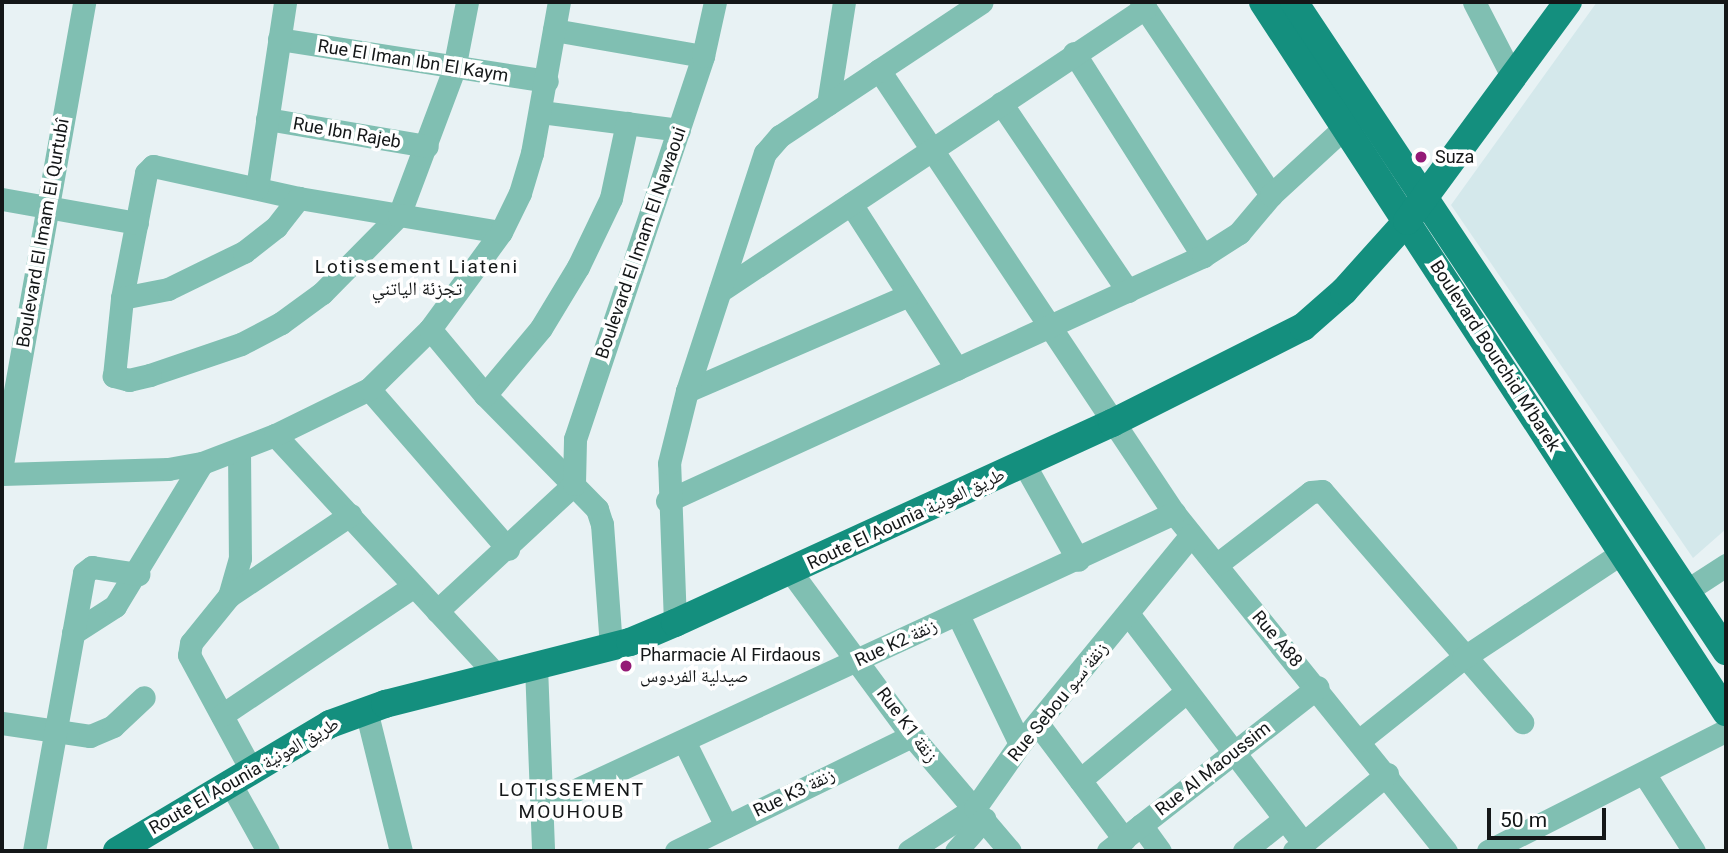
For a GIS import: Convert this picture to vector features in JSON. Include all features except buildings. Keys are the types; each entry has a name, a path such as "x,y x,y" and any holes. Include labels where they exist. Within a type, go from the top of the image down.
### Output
{"main road":[{"name":"Boulevard Bourchid M'barek","path":"1263,2 1726,712"},
{"name":"Boulevard Bourchid M'barek","path":"1294,2 1426,194 1726,651"},
{"name":"Route El Aounia طريق العونية","path":"117,851 240,775 330,724 366,710 611,646 675,624 1112,423 1303,327 1344,291 1407,221 1569,2"}],"street":[{"name":"Boulevard El Imam El Qurtubî","path":"2,464 84,2"},
{"path":"257,188 285,2"},
{"path":"467,2 454,69 399,215 322,292 281,323 241,344 129,380 114,376 113,359 122,298 146,173 153,166 299,198 399,215 501,232"},
{"path":"2,474 155,470 202,463 275,435 369,389 430,329 501,232 520,193 541,112 559,2"},
{"name":"Boulevard El Imam El Nawaoui","path":"573,484 575,439 703,56 715,2"},
{"path":"828,104 844,2"},
{"path":"675,624 667,501 669,463 687,391 765,153 780,135 982,2"},
{"path":"1474,2 1512,76"},
{"path":"720,291 1143,5 1271,195"},
{"path":"554,30 703,56"},
{"name":"Rue El Iman Ibn El Kaym","path":"279,39 454,69 547,81"},
{"path":"1074,53 1203,256"},
{"name":"Rue A88","path":"879,70 1047,327 1174,513 1318,687 1446,851"},
{"path":"1001,103 1128,291"},
{"path":"667,501 1203,256 1239,233 1271,195 1342,126 1367,109"},
{"path":"541,112 679,130"},
{"name":"Rue Ibn Rajeb","path":"267,119 427,146"},
{"path":"485,395 541,328 578,267 611,198 627,123"},
{"path":"122,298 168,289 244,252 276,227 299,198"},
{"path":"2,199 137,223"},
{"path":"851,204 957,369"},
{"path":"687,391 908,296"},
{"path":"430,329 485,395 597,509 602,524 611,646"},
{"path":"369,389 508,549"},
{"path":"275,435 497,676"},
{"path":"229,596 240,558 239,450"},
{"path":"73,632 108,614 138,574 202,463"},
{"path":"1024,464 1078,560"},
{"path":"437,611 508,549 573,484"},
{"path":"1216,565 1311,492 1322,491 1522,722"},
{"name":"Rue K2 زنقة","path":"541,806 1078,560 1174,513"},
{"path":"268,851 240,775 222,715 192,663 189,649 229,596 349,515"},
{"name":"Rue Sebou زنقة سبو","path":"909,851 980,813 1020,744 1129,615 1191,535"},
{"path":"1360,740 1464,658 1623,552"},
{"path":"1686,591 1726,565"},
{"path":"34,851 54,732 87,569 138,574"},
{"name":"Rue K1 زنقة","path":"791,572 859,660 912,736 1010,851"},
{"path":"222,715 414,586"},
{"path":"958,615 1020,744"},
{"path":"1129,615 1283,820 1299,848 1387,774"},
{"path":"536,666 543,851"},
{"name":"Rue Al Maoussim","path":"1124,838 1318,687"},
{"path":"1080,780 1186,692"},
{"path":"2,723 54,732 100,733 144,697"},
{"path":"366,710 401,851"},
{"path":"1038,724 1124,838 1160,851"},
{"path":"1489,851 1645,775 1726,730"},
{"name":"Rue K3 زنقة","path":"676,851 701,846 726,826 912,736"},
{"path":"684,741 726,826"},
{"path":"1645,775 1694,851"},
{"path":"956,851 980,813"},
{"path":"1253,849 1283,820"}],"shaded area":[{"path":"1597,2 1726,2 1726,529 1693,558 1451,205"}],"place":[{"name":"Suza","path":"1421,157"},
{"name":"Pharmacie Al Firdaous صيدلية الفردوس","path":"626,666"}],"district":[{"name":"Lotissement Liateni تجزئة الياتني","path":"417,278"},
{"name":"LOTISSEMENT MOUHOUB","path":"572,801"}]}
